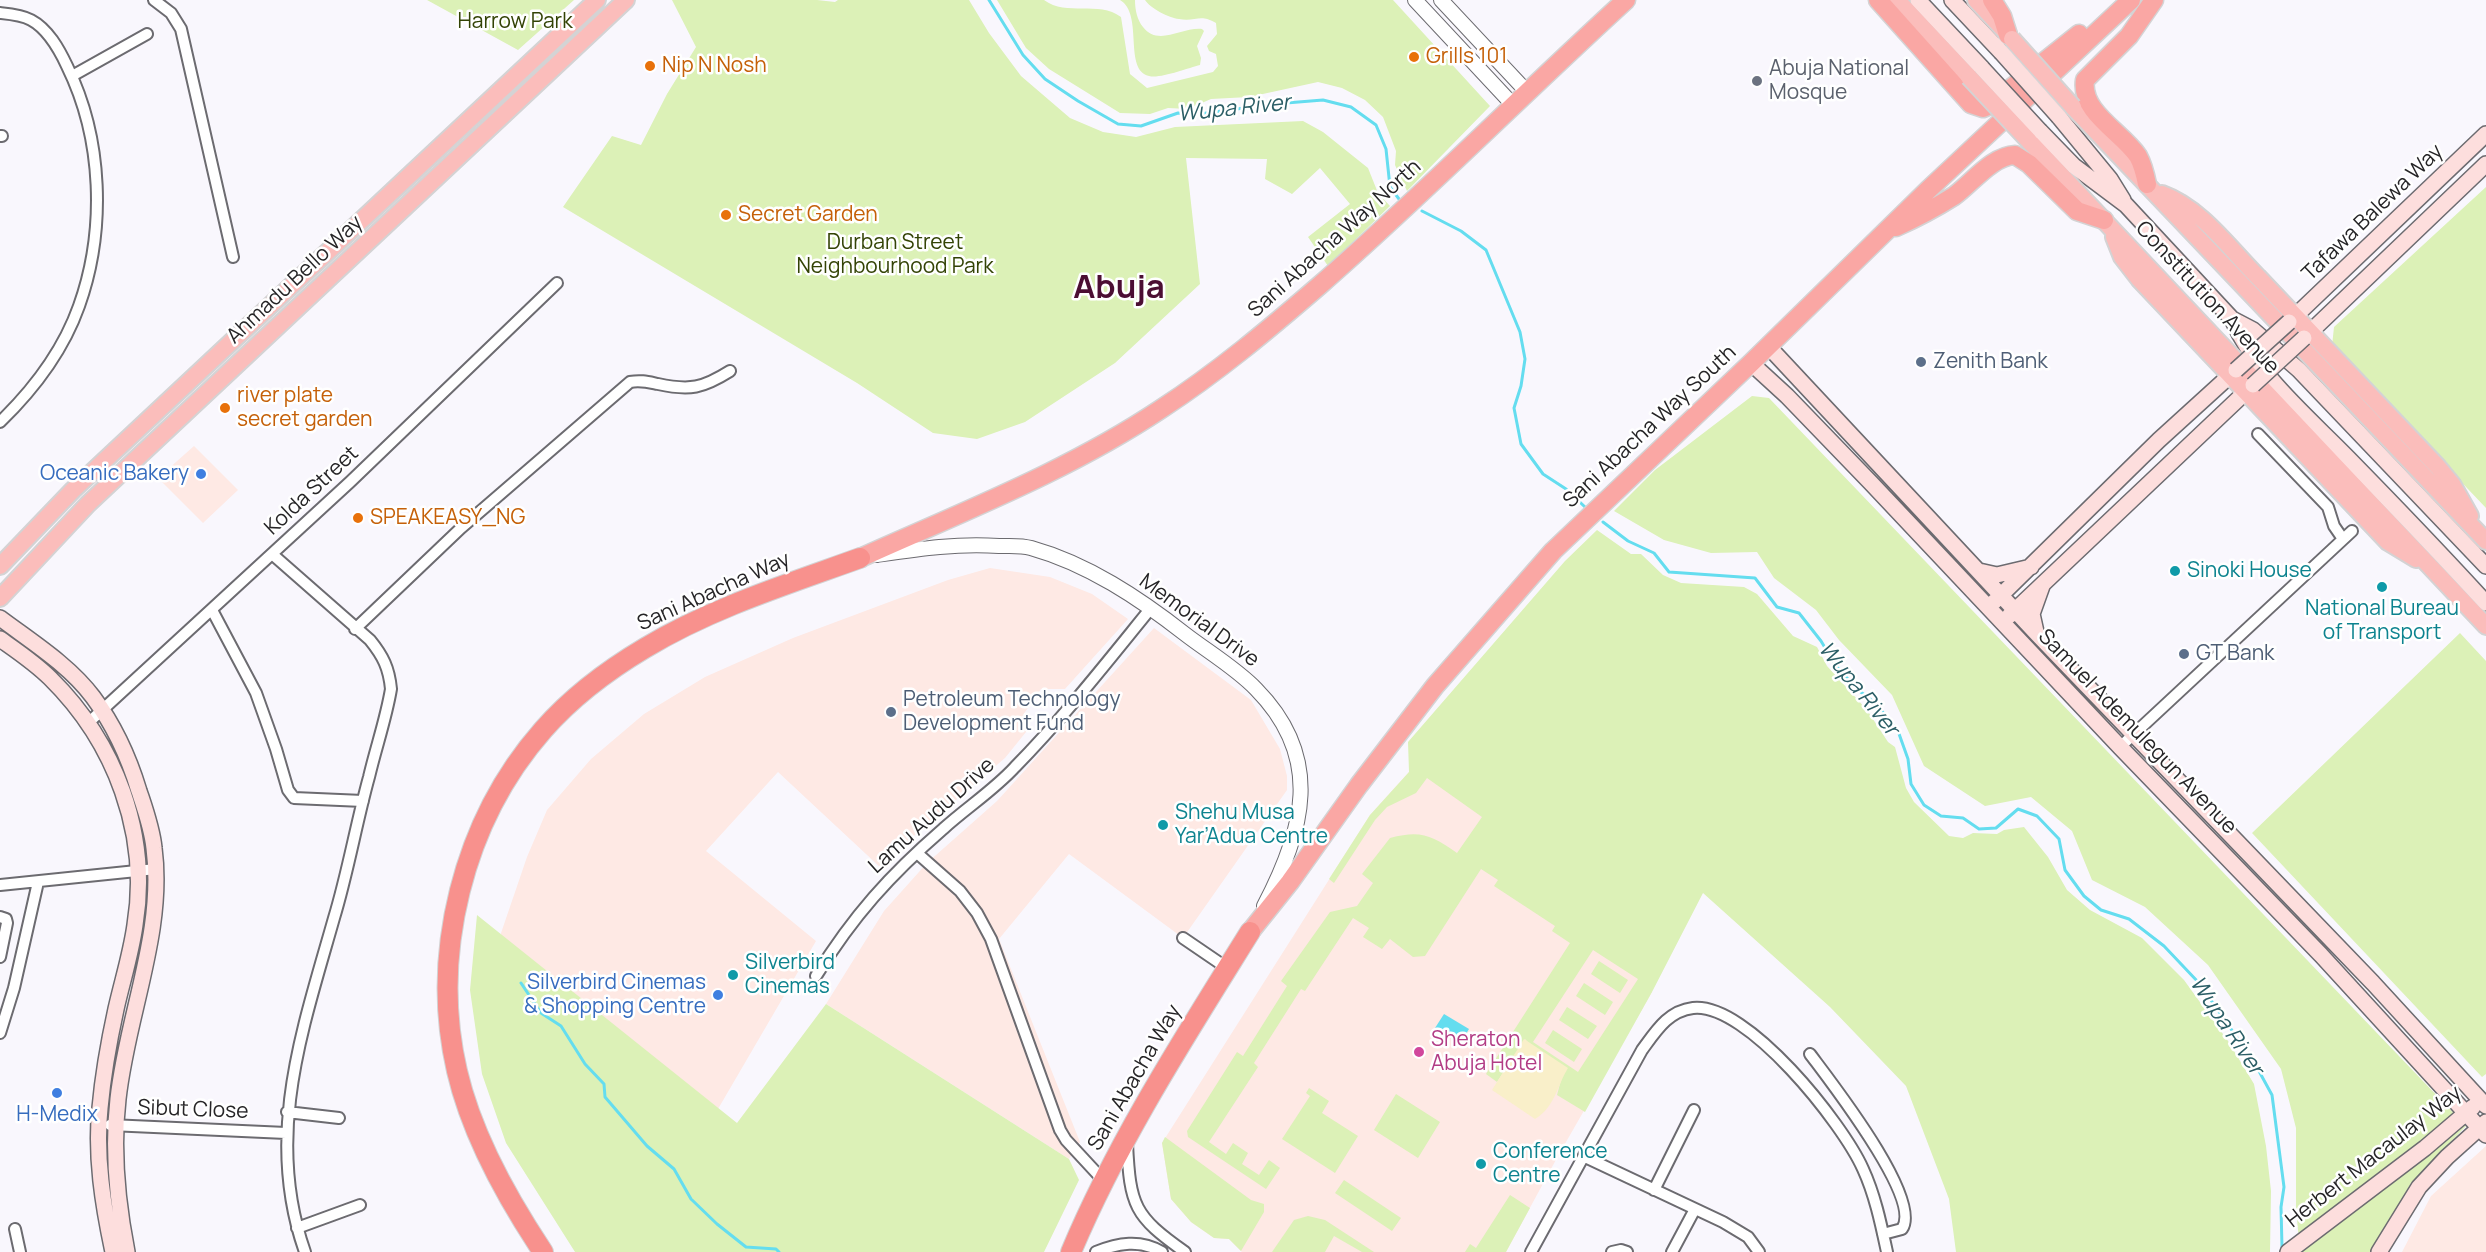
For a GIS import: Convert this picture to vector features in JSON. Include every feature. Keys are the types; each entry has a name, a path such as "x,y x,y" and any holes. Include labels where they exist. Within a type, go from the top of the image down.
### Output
{"highway":[{"name":"Sani Abacha Way North","path":"1046,474 1130,429 1243,351 1369,242 1626,0"},
{"path":"1878,0 1977,108 1990,105 2085,30 2105,24"},
{"path":"1992,0 2002,16 2010,37"},
{"name":"Sani Abacha Way South","path":"1250,932 1290,882 1359,785 1435,686 1553,551 2131,0"},
{"path":"2151,188 2137,156 2092,107 2084,89 2085,80 2129,36 2154,0"},
{"path":"1884,233 1938,206 1999,160 2010,155 2015,155 2029,164 2077,211 2108,225"},
{"name":"Sani Abacha Way","path":"543,1252 506,1191 479,1137 457,1072 448,1002 452,921 466,870 488,816 517,764 542,731 563,709 644,648 684,627 786,585 860,558 1046,474"},
{"name":"Sani Abacha Way","path":"1071,1252 1127,1138 1250,932"}],"main road":[{"name":"Ahmadu Bello Way","path":"0,566 73,490 597,0"},
{"name":"Ahmadu Bello Way","path":"0,598 88,504 626,0"},
{"name":"Constitution Avenue","path":"1897,0 1975,73 2034,136 2108,225 2393,538 2430,567 2486,626"},
{"name":"Constitution Avenue","path":"1918,0 1975,73"},
{"name":"Constitution Avenue","path":"1952,0 2059,117 2110,179 2126,205"},
{"name":"Constitution Avenue","path":"1976,0 2073,107 2441,494 2486,566"},
{"name":"Tafawa Balewa Way","path":"1989,607 2159,440 2292,319 2486,134"},
{"name":"Constitution Avenue","path":"2034,136 2126,205 2232,319 2253,330 2276,348 2441,494"},
{"path":"2003,622 2486,164"},
{"path":"2151,188 2171,197 2203,221 2307,335 2441,494 2482,537"},
{"path":"2108,225 2129,268 2249,388 2393,538"},
{"name":"Constitution Avenue","path":"2232,319 2240,338 2279,387 2410,521 2486,603"},
{"name":"Samuel Ademulegun Avenue","path":"1768,346 2132,735 2484,1100"},
{"name":"Samuel Ademulegun Avenue","path":"1751,363 1787,396 2149,778 2305,938 2466,1113 2484,1128"},
{"path":"1979,571 1997,575 2031,567"},
{"path":"2037,634 2032,614 2043,584"},
{"path":"0,618 62,666 92,696 103,711 134,772 154,846 156,869 152,926 122,1066 115,1126 118,1207 127,1252"},
{"path":"0,639 50,678 88,723 104,746 118,779 131,820 140,871 135,925 115,1013 99,1125 99,1170 113,1252"},
{"name":"Herbert Macaulay Way","path":"2288,1252 2484,1100"},
{"name":"Herbert Macaulay Way","path":"2379,1252 2419,1187 2448,1157 2484,1128"}],"street":[{"path":"154,0 171,13 181,29 233,256"},
{"path":"1415,0 1514,106"},
{"path":"1441,0 1528,93"},
{"path":"0,13 31,20 47,33 60,51 72,76 90,133 98,210 88,279 78,309 45,371 21,402 0,422"},
{"path":"72,76 147,34"},
{"name":"Kolda Street","path":"88,723 213,610 557,283"},
{"path":"355,629 461,528 630,382 639,380 676,388 693,388 710,384 730,370"},
{"path":"2120,747 2348,535 2334,526 2328,507 2258,434"},
{"name":"Memorial Drive","path":"860,558 951,545 1029,547 1103,578 1151,608 1256,689 1292,741 1300,774 1300,814 1293,842 1277,880 1250,932"},
{"path":"272,554 370,640 382,654 389,671 391,688 338,904 290,1084 286,1133 290,1195 305,1252"},
{"name":"Lamu Audu Drive","path":"816,976 843,933 871,897 916,853 1015,768 1094,678 1151,608"},
{"path":"213,610 256,693 288,790 294,798 363,801"},
{"path":"916,853 960,891 977,913 991,939 1060,1130 1066,1140 1104,1182"},
{"path":"0,885 156,869"},
{"path":"0,1033 3,1015 27,935 38,882"},
{"path":"0,917 6,919 8,923 0,957"},
{"path":"1183,938 1227,969"},
{"path":"1531,1252 1642,1050 1661,1024 1676,1013 1694,1008 1712,1010 1729,1018 1784,1062 1832,1117 1849,1142 1874,1196 1887,1252"},
{"path":"1810,1053 1864,1130 1899,1191 1905,1211 1905,1225 1902,1229 1883,1234"},
{"path":"1654,1190 1694,1110"},
{"path":"287,1112 339,1118"},
{"name":"Sibut Close","path":"99,1125 286,1133"},
{"path":"1127,1138 1133,1197 1139,1212 1150,1226 1185,1252"},
{"path":"1585,1157 1695,1209 1748,1238 1759,1252"},
{"path":"297,1228 360,1205"},
{"path":"1672,1252 1695,1209"},
{"path":"15,1229 20,1252"},
{"path":"1096,1252 1129,1243 1148,1245 1162,1252"},
{"path":"1612,1252 1621,1250 1627,1252"}],"shaded area":[{"path":"194,446 238,490 203,523 158,478"},
{"path":"990,568 1050,577 1092,594 1128,619 1065,689 1041,689 1023,715 1026,732 1005,758 894,853 881,868 778,772 706,851 816,941 718,1109 500,936 527,857 547,810 591,759 644,714 705,677 793,638 948,580"},
{"path":"1154,628 1251,700 1280,749 1287,776 1287,790 1183,938 1069,854 999,939 1080,1142 1069,1159 826,1004 884,911 927,863 997,801"},
{"name":"Sheraton Abuja Hotel","path":"1409,772 1532,775 1652,992 1506,1252 1242,1252 1229,1239 1214,1238 1191,1222 1171,1199 1162,1143 1370,815"},
{"path":"2486,1146 2486,1252 2402,1252 2431,1196"}],"green space":[{"name":"Harrow Park","path":"427,0 574,0 518,50"},
{"name":"Durban Street Neighbourhood Park","path":"672,0 835,2 838,0 969,0 989,33 1021,76 1070,118 1103,132 1136,137 1175,127 1303,121 1323,132 1368,168 1378,193 1390,206 1328,266 1308,237 1350,204 1320,168 1292,194 1265,179 1267,159 1186,158 1200,284 1115,363 1025,422 977,439 933,433 857,383 563,207 612,136 641,145 667,94 696,47"},
{"path":"997,0 1044,0 1062,7 1102,10 1121,17 1130,74 1147,88 1213,72 1218,66 1216,54 1209,51 1207,46 1217,34 1216,23 1202,18 1185,20 1170,17 1155,9 1145,0 1393,0 1490,106 1407,191 1395,165 1396,151 1383,117 1365,100 1342,88 1318,82 1249,97 1211,99 1188,109 1168,108 1150,114 1120,113 1049,69 1026,48"},
{"path":"1120,0 1135,0 1141,24 1149,33 1163,36 1202,29 1204,31 1197,46 1201,58 1200,65 1154,77 1141,72 1135,53 1131,17 1127,7"},
{"path":"2486,187 2486,508 2332,346 2334,327"},
{"path":"1752,396 1769,398 2466,1126 2411,1183 2371,1252 2300,1252 2296,1208 2296,1128 2281,1069 2208,965 2145,907 2092,880 2072,831 2031,797 1985,806 1924,766 1892,695 1839,640 1816,610 1774,578 1757,552 1711,553 1664,540 1614,511 1655,470"},
{"path":"1597,530 1631,554 1641,554 1663,575 1681,583 1744,587 1757,594 1793,636 1817,647 1827,666 1867,710 1888,742 1895,747 1906,788 1914,802 1949,836 1963,838 1973,833 1997,834 2004,830 2024,827 2048,857 2067,890 2090,910 2142,938 2184,980 2228,1041 2254,1084 2266,1146 2271,1191 2270,1252 1956,1252 1949,1199 1906,1086 1830,1007 1703,893 1652,992 1585,1112 1557,1095 1561,1080 1525,1039 1497,1082 1486,1074 1570,943 1552,931 1555,926 1494,886 1498,880 1481,869 1425,956 1413,957 1390,939 1382,949 1363,937 1369,928 1353,918 1305,991 1301,989 1254,1063 1258,1067 1209,1142 1226,1154 1233,1143 1248,1153 1242,1164 1259,1175 1269,1160 1280,1168 1266,1189 1188,1137 1187,1131 1237,1052 1243,1056 1287,986 1281,981 1330,912 1357,906 1373,883 1362,874 1390,838 1418,834 1433,838 1457,853 1482,817 1427,778 1416,793 1387,807 1375,820 1334,883 1329,879 1370,815 1409,772 1408,742 1565,561","holes":["1593,950 1638,979 1578,1072 1533,1042"]},
{"path":"2460,633 2486,661 2486,1074 2482,1077 2252,833"},
{"path":"477,915 737,1123 826,1004 1069,1159 1079,1180 1044,1252 575,1252 506,1143 482,1074 470,990"},
{"path":"1599,961 1628,980 1620,993 1591,974"},
{"path":"1584,983 1613,1002 1605,1015 1576,996"},
{"path":"1567,1007 1597,1026 1588,1039 1559,1020"},
{"path":"1553,1030 1582,1049 1574,1062 1545,1043"},
{"path":"1309,1088 1329,1101 1322,1113 1358,1136 1335,1173 1282,1139 1310,1096 1306,1093"},
{"path":"1396,1094 1440,1122 1418,1158 1374,1130"},
{"path":"1165,1137 1251,1200 1264,1204 1264,1212 1241,1251 1229,1239 1214,1238 1191,1222 1171,1199 1162,1143"},
{"path":"1344,1180 1401,1218 1392,1231 1335,1193"},
{"path":"1510,1195 1530,1208 1506,1252 1465,1252 1470,1244 1476,1248"},
{"path":"1308,1216 1325,1220 1374,1252 1362,1252 1334,1236 1325,1252 1272,1252 1294,1220"}],"sand":[{"path":"1524,1039 1568,1068 1551,1102 1535,1119 1492,1090"}],"water":[{"path":"1444,1014 1469,1029 1460,1044 1435,1028"}],"waterway":[{"name":"Wupa River","path":"989,0 1023,55 1045,79 1118,124 1141,126 1178,113 1199,114 1323,100 1351,107 1376,125 1386,149 1390,187 1399,199"},
{"name":"Wupa River","path":"1422,211 1461,231 1486,250 1520,332 1525,359 1521,386 1514,408 1521,444 1543,474 1566,489 1585,507"},
{"name":"Wupa River","path":"1603,522 1628,541 1654,553 1669,572 1755,578 1777,607 1799,613 1821,641 1836,666 1857,689 1876,704 1898,731 1908,759 1911,784 1924,805 1941,816 1963,818 1979,829 1996,828 2018,809 2037,816 2059,839 2065,870 2084,896 2101,910 2129,919 2164,946 2199,983 2254,1062 2272,1095 2284,1187 2281,1207 2282,1247"},
{"path":"521,983 541,1013 561,1026 585,1064 604,1084 605,1097 647,1146 674,1169 691,1199 746,1247 776,1249 779,1252"}],"place":[{"name":"Grills 101","path":"1414,57"},
{"name":"Nip N Nosh","path":"650,66"},
{"name":"Abuja National Mosque","path":"1757,81"},
{"name":"Secret Garden","path":"726,215"},
{"name":"Zenith Bank","path":"1921,362"},
{"name":"river plate secret garden","path":"225,408"},
{"name":"Oceanic Bakery","path":"201,474"},
{"name":"SPEAKEASY_NG","path":"358,518"},
{"name":"Sinoki House","path":"2175,571"},
{"name":"National Bureau of Transport","path":"2382,587"},
{"name":"GT Bank","path":"2184,654"},
{"name":"Petroleum Technology Development Fund","path":"891,712"},
{"name":"Shehu Musa Yar’Adua Centre","path":"1163,825"},
{"name":"Silverbird Cinemas","path":"733,975"},
{"name":"Silverbird Cinemas & Shopping Centre","path":"718,995"},
{"name":"Sheraton Abuja Hotel","path":"1419,1052"},
{"name":"H-Medix","path":"57,1093"},
{"name":"Conference Centre","path":"1481,1164"}],"district":[{"name":"Abuja","path":"1119,289"}]}
